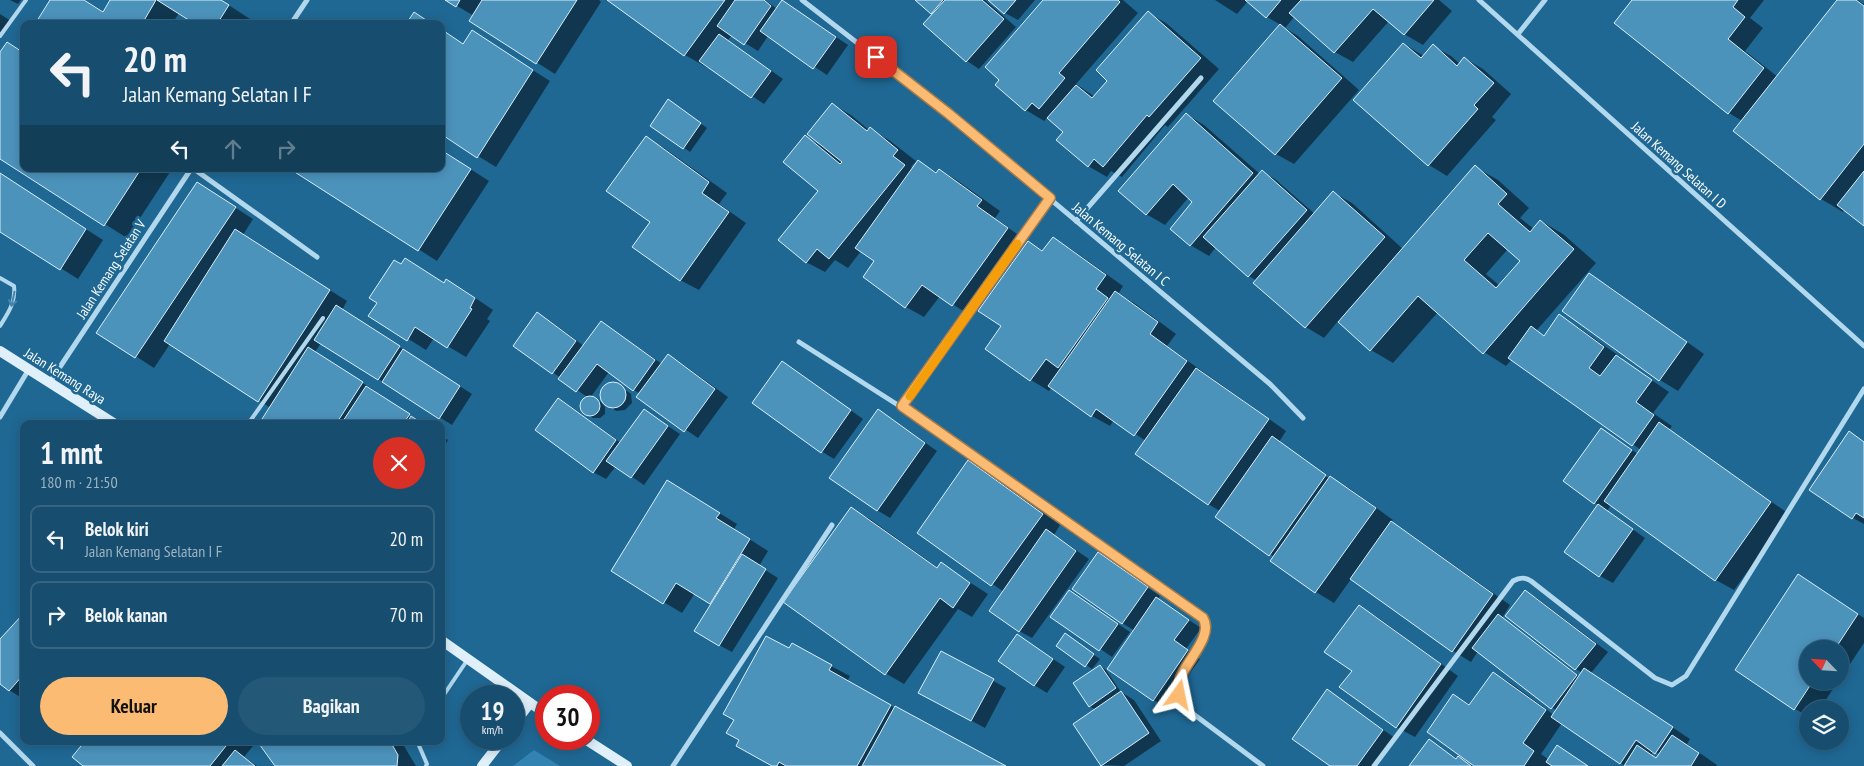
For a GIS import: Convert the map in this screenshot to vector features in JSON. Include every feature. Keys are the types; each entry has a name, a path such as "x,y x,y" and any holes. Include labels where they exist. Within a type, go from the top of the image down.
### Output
{"street":[{"path":"294,20 308,0"},
{"name":"Jalan Kemang Selatan I C","path":"802,0 949,114 1050,198 1270,384 1303,418"},
{"name":"Jalan Kemang Selatan I D","path":"1479,0 1864,346"},
{"path":"1518,34 1545,0"},
{"path":"1076,221 1201,78"},
{"name":"Jalan Kemang Selatan V","path":"50,382 191,172"},
{"path":"197,172 317,257"},
{"path":"902,406 1050,198"},
{"path":"799,342 902,406 1203,618 1206,623 1203,639 1179,681 1180,702 1263,766"},
{"name":"Jalan Kemang Raya","path":"0,351 109,420"},
{"path":"0,416 29,369"},
{"path":"1374,766 1513,581 1518,578 1531,581 1655,678 1672,685 1686,676 1864,389"},
{"path":"673,766 832,525"},
{"path":"445,643 535,706"},
{"path":"525,710 530,703"},
{"path":"0,733 33,766"},
{"path":"600,749 627,766"},
{"path":"482,766 494,750"}],"lane":[{"path":"0,36 26,0"},
{"path":"0,278 14,286 16,297 0,326"},
{"path":"251,420 323,318"},
{"path":"445,692 468,659"},
{"path":"418,745 426,766"}],"shaded area":[{"path":"534,750 560,766 513,766"}],"building":[{"path":"50,0 84,0 103,12 110,0 156,0 144,20 38,20"},
{"path":"157,0 221,0 229,5 220,20 189,20"},
{"path":"445,0 460,0 456,7"},
{"path":"482,0 577,0 536,64 469,21"},
{"path":"607,0 725,0 684,56"},
{"path":"735,0 764,0 771,6 744,45 717,26"},
{"path":"782,0 836,37 813,69 760,31"},
{"path":"915,0 943,0 931,14"},
{"path":"945,0 982,0 1004,19 966,62 923,24"},
{"path":"988,0 1016,0 1004,14"},
{"path":"1043,0 1118,0 1120,2 1059,73 1065,78 1039,109 1032,103 1025,111 995,85 999,80 985,67"},
{"path":"1245,0 1281,0 1266,18"},
{"path":"1301,0 1434,0 1404,35 1373,9 1334,53 1289,13"},
{"path":"1632,0 1738,0 1733,7 1745,17 1728,39 1764,68 1728,114 1614,23"},
{"path":"1837,0 1856,0 1864,6 1864,144 1820,200 1733,131"},
{"path":"1148,11 1201,58 1149,117 1147,115 1103,167 1094,159 1088,167 1056,140 1063,132 1047,118 1076,85 1092,98 1107,81 1096,70"},
{"path":"414,12 426,20 409,20"},
{"path":"1280,24 1342,78 1275,155 1213,101"},
{"path":"472,30 533,70 477,158 445,137 445,32 463,44"},
{"path":"719,34 771,71 751,98 699,61"},
{"path":"7,42 20,50 20,172 0,159 0,52"},
{"path":"1403,43 1421,58 1433,44 1457,66 1464,57 1494,83 1474,105 1478,109 1428,166 1353,100"},
{"path":"668,99 701,123 683,149 650,126"},
{"path":"832,103 867,131 870,127 898,150 893,156 905,165 829,259 817,249 806,263 778,240 818,191 783,162 805,135 840,164 842,162 807,134"},
{"path":"1186,113 1253,173 1190,246 1170,229 1192,202 1173,184 1146,215 1118,191"},
{"path":"646,136 709,182 702,193 729,212 680,281 632,247 650,222 606,191"},
{"path":"445,153 471,169 418,251 295,172 445,172"},
{"path":"918,160 936,173 939,169 982,200 977,206 1008,228 952,306 922,285 905,308 863,277 874,261 855,248"},
{"path":"1475,165 1507,194 1498,204 1530,232 1540,220 1574,249 1483,354 1418,296 1370,351 1338,322","holes":["1488,233 1520,261 1496,288 1464,260"]},
{"path":"1262,170 1307,210 1248,277 1203,237"},
{"path":"1864,171 1864,226 1837,205"},
{"path":"20,172 139,172 104,226"},
{"path":"0,173 86,229 60,270 0,232"},
{"path":"197,182 236,207 135,358 96,333"},
{"path":"1333,191 1385,237 1305,328 1253,283"},
{"path":"235,229 330,290 258,402 164,341"},
{"path":"1053,237 1106,275 1096,289 1108,298 1058,368 1046,359 1030,381 985,349 1001,326 978,311 1028,241 1042,251"},
{"path":"405,258 444,283 446,279 475,298 470,308 472,309 447,348 415,327 407,341 368,316 377,303 369,298 394,260 401,264"},
{"path":"1589,273 1687,342 1659,381 1562,311"},
{"path":"1115,291 1158,322 1150,334 1187,361 1134,436 1096,409 1091,417 1048,386"},
{"path":"336,305 400,346 378,380 314,340"},
{"path":"537,312 576,341 552,374 513,346"},
{"path":"1559,314 1604,347 1589,368 1600,376 1616,355 1652,380 1636,402 1654,415 1632,446 1508,358 1531,326 1544,336"},
{"path":"601,321 655,360 633,391 597,364 576,392 558,379"},
{"path":"308,347 363,382 339,420 262,419"},
{"path":"403,349 460,386 439,419 382,382"},
{"path":"668,354 715,389 684,432 636,397"},
{"path":"782,361 851,410 821,453 752,403"},
{"path":"1196,368 1269,419 1208,505 1135,454"},
{"path":"613,382 622,386 626,395 622,404 613,408 604,404 600,395 604,386"},
{"path":"366,386 410,414 406,420 344,420"},
{"path":"590,396 597,399 600,406 597,413 590,416 583,413 580,406 583,399"},
{"path":"558,398 616,440 593,473 535,430"},
{"path":"644,409 668,426 631,478 606,461"},
{"path":"878,409 925,443 877,511 829,478"},
{"path":"411,416 417,420 408,420"},
{"path":"1659,422 1771,502 1715,581 1604,501"},
{"path":"1601,428 1632,450 1594,504 1563,481"},
{"path":"1849,431 1864,442 1864,518 1856,513 1852,519 1809,490"},
{"path":"1272,436 1326,475 1269,556 1215,517"},
{"path":"968,460 1043,514 991,586 917,533"},
{"path":"1330,476 1376,508 1315,593 1270,561"},
{"path":"667,480 720,513 716,518 750,539 710,604 676,583 663,604 611,571"},
{"path":"1598,504 1633,529 1599,577 1564,552"},
{"path":"851,507 937,568 941,562 970,583 953,608 940,598 885,675 783,602"},
{"path":"1391,521 1493,594 1452,652 1350,579"},
{"path":"1046,529 1076,551 1019,632 989,611"},
{"path":"1098,552 1148,587 1122,624 1072,589"},
{"path":"742,554 766,569 719,646 694,631"},
{"path":"1798,574 1858,614 1841,640 1799,640 1799,690 1807,690 1794,710 1735,670"},
{"path":"1069,590 1118,624 1099,651 1050,617"},
{"path":"1525,590 1596,644 1575,670 1505,616"},
{"path":"1156,597 1189,620 1174,640 1188,650 1153,701 1107,669"},
{"path":"1359,605 1441,664 1396,728 1339,687 1352,671 1324,652"},
{"path":"1498,614 1577,675 1551,709 1472,648"},
{"path":"20,617 20,679 9,691 0,684 0,639"},
{"path":"1065,633 1094,654 1085,667 1056,646"},
{"path":"1017,634 1053,659 1034,686 998,661"},
{"path":"766,636 789,648 792,643 832,665 829,670 891,705 857,766 786,766 779,762 777,766 772,766 736,746 739,740 726,733 734,720 723,714"},
{"path":"941,651 994,679 971,721 918,693"},
{"path":"1100,665 1116,688 1089,707 1073,683"},
{"path":"1584,668 1673,727 1655,754 1636,740 1620,764 1551,717"},
{"path":"1493,672 1546,710 1523,743 1534,751 1524,766 1474,766 1427,732 1453,694 1469,705"},
{"path":"1327,689 1383,730 1357,766 1330,766 1292,739"},
{"path":"1121,691 1149,733 1101,766 1073,724"},
{"path":"895,706 1006,766 862,766"},
{"path":"1672,735 1699,753 1691,766 1624,766 1637,745 1656,758"},
{"path":"1429,739 1456,759 1458,756 1471,766 1409,766"},
{"path":"82,745 227,745 210,766 83,766 72,757"},
{"path":"260,745 392,745 398,755 397,766 275,766"},
{"path":"1557,745 1588,766 1552,766 1546,762"},
{"path":"235,750 255,766 222,766"}],"slow traffic":[{"path":"910,396 1017,244"}],"route":[{"path":"876,57 949,114 1050,198 902,406 1203,618 1206,623 1206,629 1203,639 1179,681 1179,695"}]}
